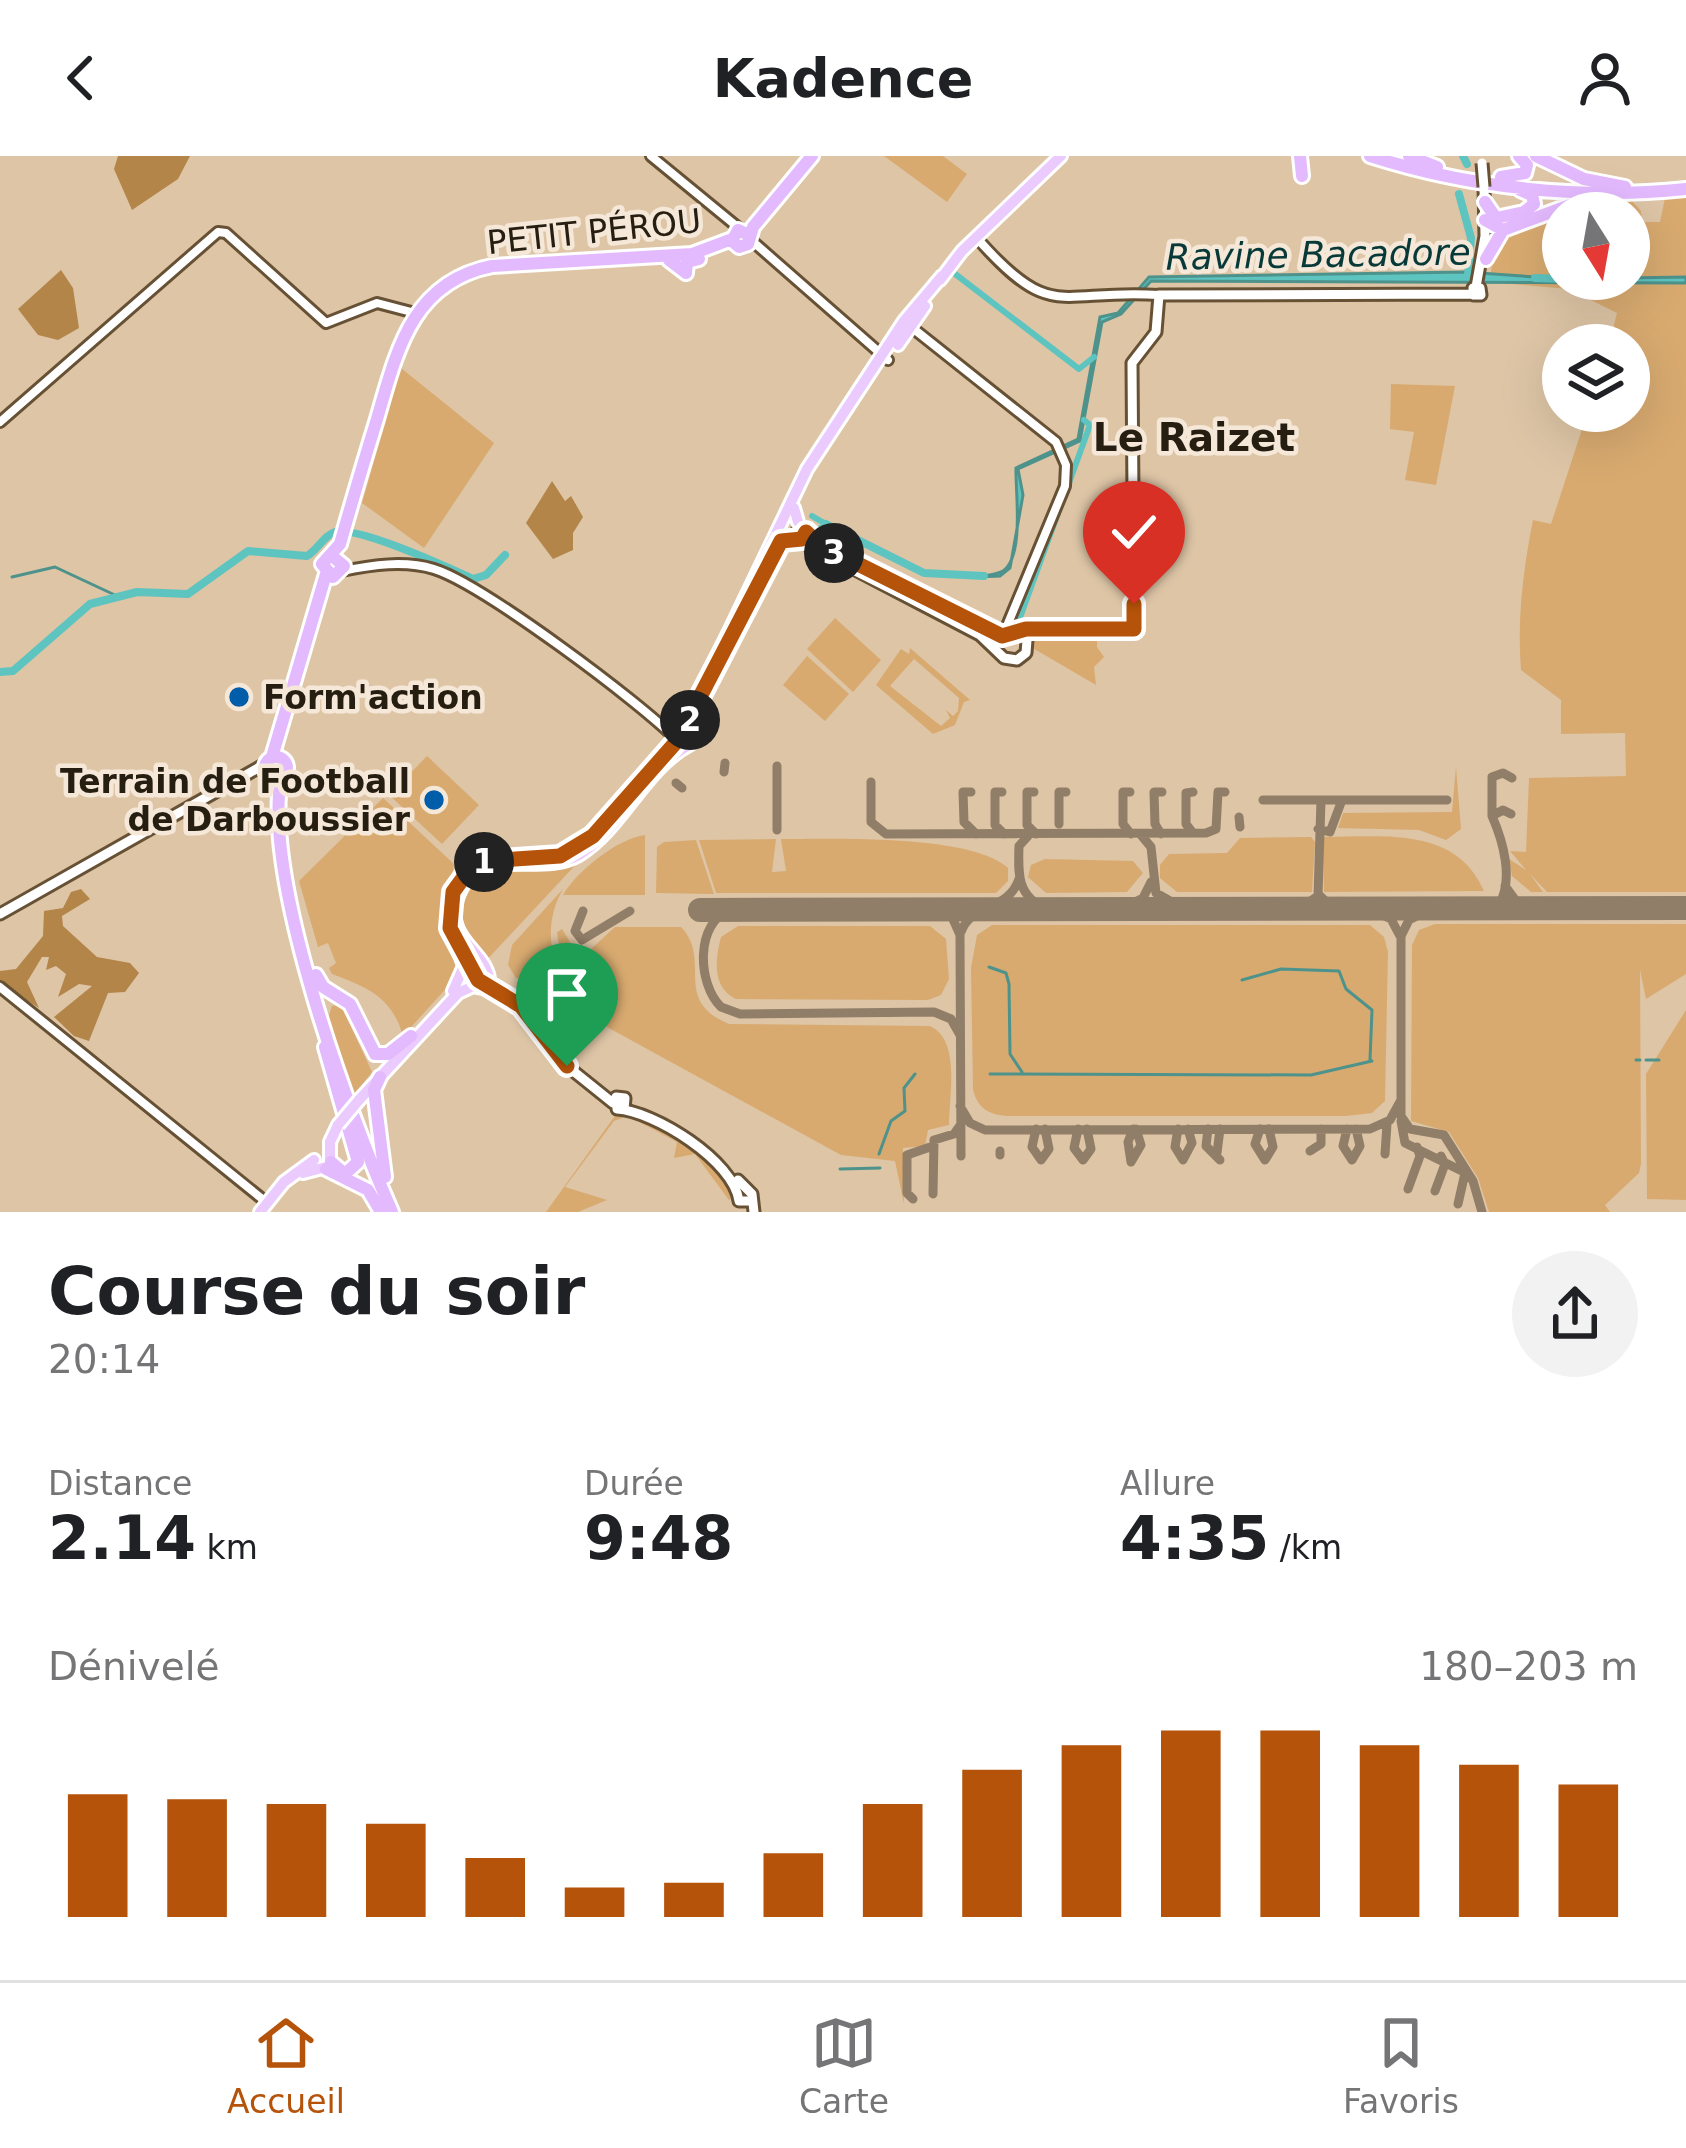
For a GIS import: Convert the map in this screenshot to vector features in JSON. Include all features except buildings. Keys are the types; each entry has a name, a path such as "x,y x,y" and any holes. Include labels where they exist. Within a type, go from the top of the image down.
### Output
{"highway":[{"path":"740,236 809,156"},
{"path":"1300,156 1301,176"},
{"path":"1370,156 1489,201 1686,185"},
{"path":"1386,156 1444,170"},
{"path":"1409,156 1444,170 1489,201 1503,230"},
{"path":"1489,201 1525,173 1526,161 1519,156"},
{"path":"1536,156 1584,179 1625,190"},
{"path":"1484,267 1503,230 1578,201 1625,190"},
{"name":"PETIT PÉROU","path":"418,314 443,291 471,275 669,260 686,273 687,262 718,254 740,236"},
{"name":"PETIT PÉROU","path":"273,768 398,362 418,314 446,283 479,268 692,254 740,236"},
{"path":"273,768 277,832 358,1162 345,1174 323,1161"},
{"path":"273,768 274,859 328,1044 389,1211"},
{"path":"296,917 320,984 350,1004 373,1052 388,1054 411,1036"},
{"path":"343,1004 378,1077 374,1090 389,1211 356,1097 328,1044 331,1005 343,1004"},
{"path":"323,1161 368,1190 389,1211"}],"main road":[{"path":"620,1102 571,1063 529,1006 482,975 455,926 456,903 469,878 493,865 554,862 578,855 682,738 757,578 795,531 822,443 882,352 907,330 942,276 976,237 1065,156"},
{"path":"999,651 1013,635 1038,629 1134,629 1132,363 1157,331 1159,295 1475,289 1484,267 1489,201 1482,158"},
{"path":"795,531 1013,635 1026,653 1017,660 999,651 980,635 795,531"},
{"path":"263,1207 299,1173 323,1161 337,1124 356,1097 447,1001 464,971 454,939 450,899 469,870 494,858 554,857 580,847 682,738"},
{"path":"0,914 249,775 273,768"},
{"path":"454,939 567,1066 620,1102 706,1147 750,1207"},
{"path":"378,1077 411,1036 482,975"},
{"path":"447,1001 477,987 506,993"}],"street":[{"path":"651,156 882,352"},
{"path":"0,422 218,232 230,236 326,323 377,303 418,314"},
{"path":"976,237 1040,295 1064,299 1131,292 1159,295"},
{"path":"907,330 1056,442 1061,453 1065,486 1010,617 1013,635"},
{"path":"336,566 419,565 457,579 682,738"},
{"path":"0,987 263,1207"}],"shaded area":[{"path":"118,156 190,156 178,179 132,210 114,169"},
{"path":"884,156 943,156 967,174 947,202"},
{"path":"1686,195 1686,892 1547,892 1530,874 1543,892 1531,892 1512,876 1509,859 1526,870 1510,851 1526,852 1529,778 1626,776 1625,733 1561,734 1561,700 1521,670 1520,632 1533,520 1551,524 1581,432 1650,432 1650,324 1614,324 1617,313 1591,300 1650,300 1650,222 1660,222 1665,198"},
{"path":"1542,221 1542,287 1490,282 1493,253 1503,238"},
{"path":"61,270 73,288 79,328 58,340 38,335 18,309"},
{"path":"401,368 494,443 424,548 362,503"},
{"path":"1391,384 1455,386 1436,485 1405,480 1414,432 1390,429"},
{"path":"552,481 565,501 571,496 583,517 573,533 573,550 553,559 526,523"},
{"path":"835,618 881,660 853,692 807,649"},
{"path":"1097,631 1097,647 1104,657 1094,667 1096,685 1031,647 1032,636"},
{"path":"910,648 970,700 964,702 955,725 933,734 876,685 901,649 909,654","holes":["914,659 959,698 958,711 953,716 946,710 950,718 941,726 890,686"]},
{"path":"807,656 849,694 825,721 783,685"},
{"name":"Terrain de Football de Darboussier","path":"427,756 479,805 442,844 389,795"},
{"path":"1456,767 1461,829 1446,840 1419,830 1338,828 1343,813 1452,812"},
{"path":"383,798 454,864 444,925 461,972 403,1036 392,1012 376,995 332,974 329,968 336,963 328,943 318,947 299,881"},
{"path":"645,835 645,895 563,895 599,858"},
{"path":"1311,837 1315,842 1312,892 1177,892 1160,878 1160,865 1169,854 1227,853 1240,838"},
{"path":"1323,837 1393,837 1437,845 1472,870 1484,891 1324,892"},
{"path":"776,839 772,872 786,871 781,839 866,839 964,849 1008,868 1008,881 996,893 716,893 699,840"},
{"path":"696,840 714,894 656,893 657,847 664,842"},
{"path":"581,859 482,965 462,932 457,908 463,890 500,870"},
{"path":"1045,859 1133,861 1143,873 1127,892 1046,893 1028,877 1031,865"},
{"path":"81,889 90,899 62,916 63,926 97,957 130,963 139,973 125,992 108,993 89,1041 74,1036 54,1017 92,986 79,984 58,997 66,974 56,966 46,970 49,957 42,957 27,982 39,1008 0,983 0,971 16,969 43,936 44,911 63,908 71,892"},
{"path":"563,889 553,914 551,940 570,989 557,981 516,978 508,965 512,945"},
{"path":"1435,924 1686,924 1686,974 1646,999 1640,970 1641,1164 1639,1173 1605,1205 1610,1212 1489,1212 1478,1178 1449,1132 1411,1121 1412,945 1419,930"},
{"path":"992,925 1370,925 1384,937 1388,952 1385,1101 1372,1113 1346,1116 992,1113 978,1102 973,1089 971,968 977,935"},
{"path":"738,926 930,926 946,939 949,979 941,995 928,1000 736,999 719,980 717,964 721,937"},
{"path":"615,927 681,927 694,953 702,1003 729,1024 930,1026 940,1033 950,1056 949,1125 928,1130 925,1146 903,1148 904,1204 895,1161 841,1155 607,1027 563,972 557,932 562,929 573,947 591,949"},
{"path":"341,1005 372,1072 352,1097 328,1018 332,1006"},
{"path":"1686,1010 1686,1200 1647,1199 1646,1074"},
{"path":"617,1113 633,1117 669,1131 704,1154 718,1167 733,1197 729,1200 695,1154 674,1158 677,1142 628,1116 614,1121 565,1187 607,1200 578,1212 546,1212"}],"water":[{"path":"1465,272 1542,278 1542,282 1151,281 1121,314 1102,322 1080,441 1018,469 1023,495 1017,529 1016,468 1078,439 1100,317 1118,313 1149,277"},
{"path":"1686,277 1686,283 1650,283 1650,278"}],"waterway":[{"path":"1463,156 1467,164"},
{"path":"1459,194 1471,238 1468,275"},
{"path":"950,270 1079,369 1094,357"},
{"name":"Ravine Bacadore","path":"1535,278 1542,278"},
{"path":"1018,623 1090,425 1084,420"},
{"path":"785,542 799,545 826,524 812,516"},
{"name":"Ravine Bacadore","path":"826,524 924,573 984,576"},
{"path":"0,672 13,671 90,604 137,592 188,594 248,551 307,556 331,534 347,532 404,549 473,579 486,575 505,555"},
{"path":"12,577 55,567 117,596"},
{"path":"730,636 735,639 742,622"},
{"path":"723,660 733,641"},
{"path":"989,967 1006,973 1010,1054 1022,1072"},
{"path":"1242,980 1281,969 1339,971 1346,989 1372,1010 1370,1060"},
{"path":"1646,1060 1659,1060"},
{"path":"990,1074 1311,1075 1372,1061"},
{"path":"879,1154 891,1121 905,1111 904,1088 915,1074"},
{"path":"840,1169 880,1168"}],"taxiway":[{"path":"724,772 725,763"},
{"path":"777,766 777,830"},
{"path":"1492,816 1492,777 1503,773 1512,778"},
{"path":"871,782 871,822 886,834 1206,833 1216,829 1218,792 1225,792"},
{"path":"676,783 682,788"},
{"path":"971,792 963,792 964,822 976,834"},
{"path":"1002,792 995,792 995,825 1004,834"},
{"path":"1034,792 1027,792 1027,825 1036,834"},
{"path":"1059,824 1059,792 1066,792"},
{"path":"1130,792 1123,792 1123,824 1131,834"},
{"path":"1161,834 1155,824 1154,792 1162,792"},
{"path":"1193,792 1186,793 1186,824 1193,833"},
{"path":"1263,800 1447,800"},
{"path":"1299,909 1318,896 1321,800"},
{"path":"1318,829 1330,832 1342,800"},
{"path":"1482,909 1499,905 1506,884 1503,848 1492,816 1503,810 1511,814"},
{"path":"1239,817 1240,827"},
{"path":"1141,835 1151,847 1156,893 1184,909"},
{"path":"1028,836 1019,846 1021,884 1030,898 1047,909"},
{"path":"961,932 973,916 1007,897 1019,879"},
{"path":"1121,909 1143,898 1151,882"},
{"path":"1505,886 1516,901 1537,908"},
{"path":"1318,894 1334,909"},
{"path":"1369,909 1391,919 1400,936"},
{"path":"1430,909 1409,920 1401,936 1401,1116 1410,1129 1444,1135 1473,1181 1482,1212"},
{"path":"731,910 711,927 703,954 707,984 721,1007 740,1014 934,1012 951,1019 960,1035"},
{"path":"935,910 952,917 960,935 961,1156"},
{"path":"583,911 575,931 582,940 630,911"},
{"path":"960,1106 970,1123 985,1130 1370,1129 1390,1120 1401,1100"},
{"path":"1401,1121 1405,1143 1466,1173"},
{"path":"933,1194 934,1140 954,1134 961,1124"},
{"path":"1385,1154 1387,1124"},
{"path":"1036,1129 1032,1147 1041,1160 1049,1149 1045,1129"},
{"path":"1078,1129 1074,1148 1083,1160 1091,1149 1087,1129"},
{"path":"1131,1162 1128,1142 1133,1129"},
{"path":"1131,1162 1141,1145 1136,1129"},
{"path":"1178,1129 1175,1147 1183,1160 1192,1143 1188,1129"},
{"path":"1208,1129 1206,1146 1220,1160"},
{"path":"1217,1153 1220,1129"},
{"path":"1260,1129 1255,1144 1265,1160 1273,1147 1269,1129"},
{"path":"1310,1151 1321,1144 1321,1129"},
{"path":"1347,1129 1343,1146 1352,1160 1360,1146 1356,1129"},
{"path":"913,1199 907,1193 907,1155 933,1146"},
{"path":"1408,1189 1420,1156 1417,1147"},
{"path":"1435,1191 1445,1164 1441,1156"},
{"path":"1458,1204 1465,1173"}],"runway":[{"path":"700,910 1686,908"}],"place":[{"name":"Form'action","path":"239,697"},
{"name":"Terrain de Football de Darboussier","path":"434,800"}],"district":[{"name":"Le Raizet","path":"1194,437"}],"route":[{"path":"567,1066 514,999 478,980 450,928 450,899 469,870 484,861 560,856 593,836 677,741 777,544 792,536 802,539 806,532 820,545 1002,636 1026,629 1134,629 1134,604"}]}
